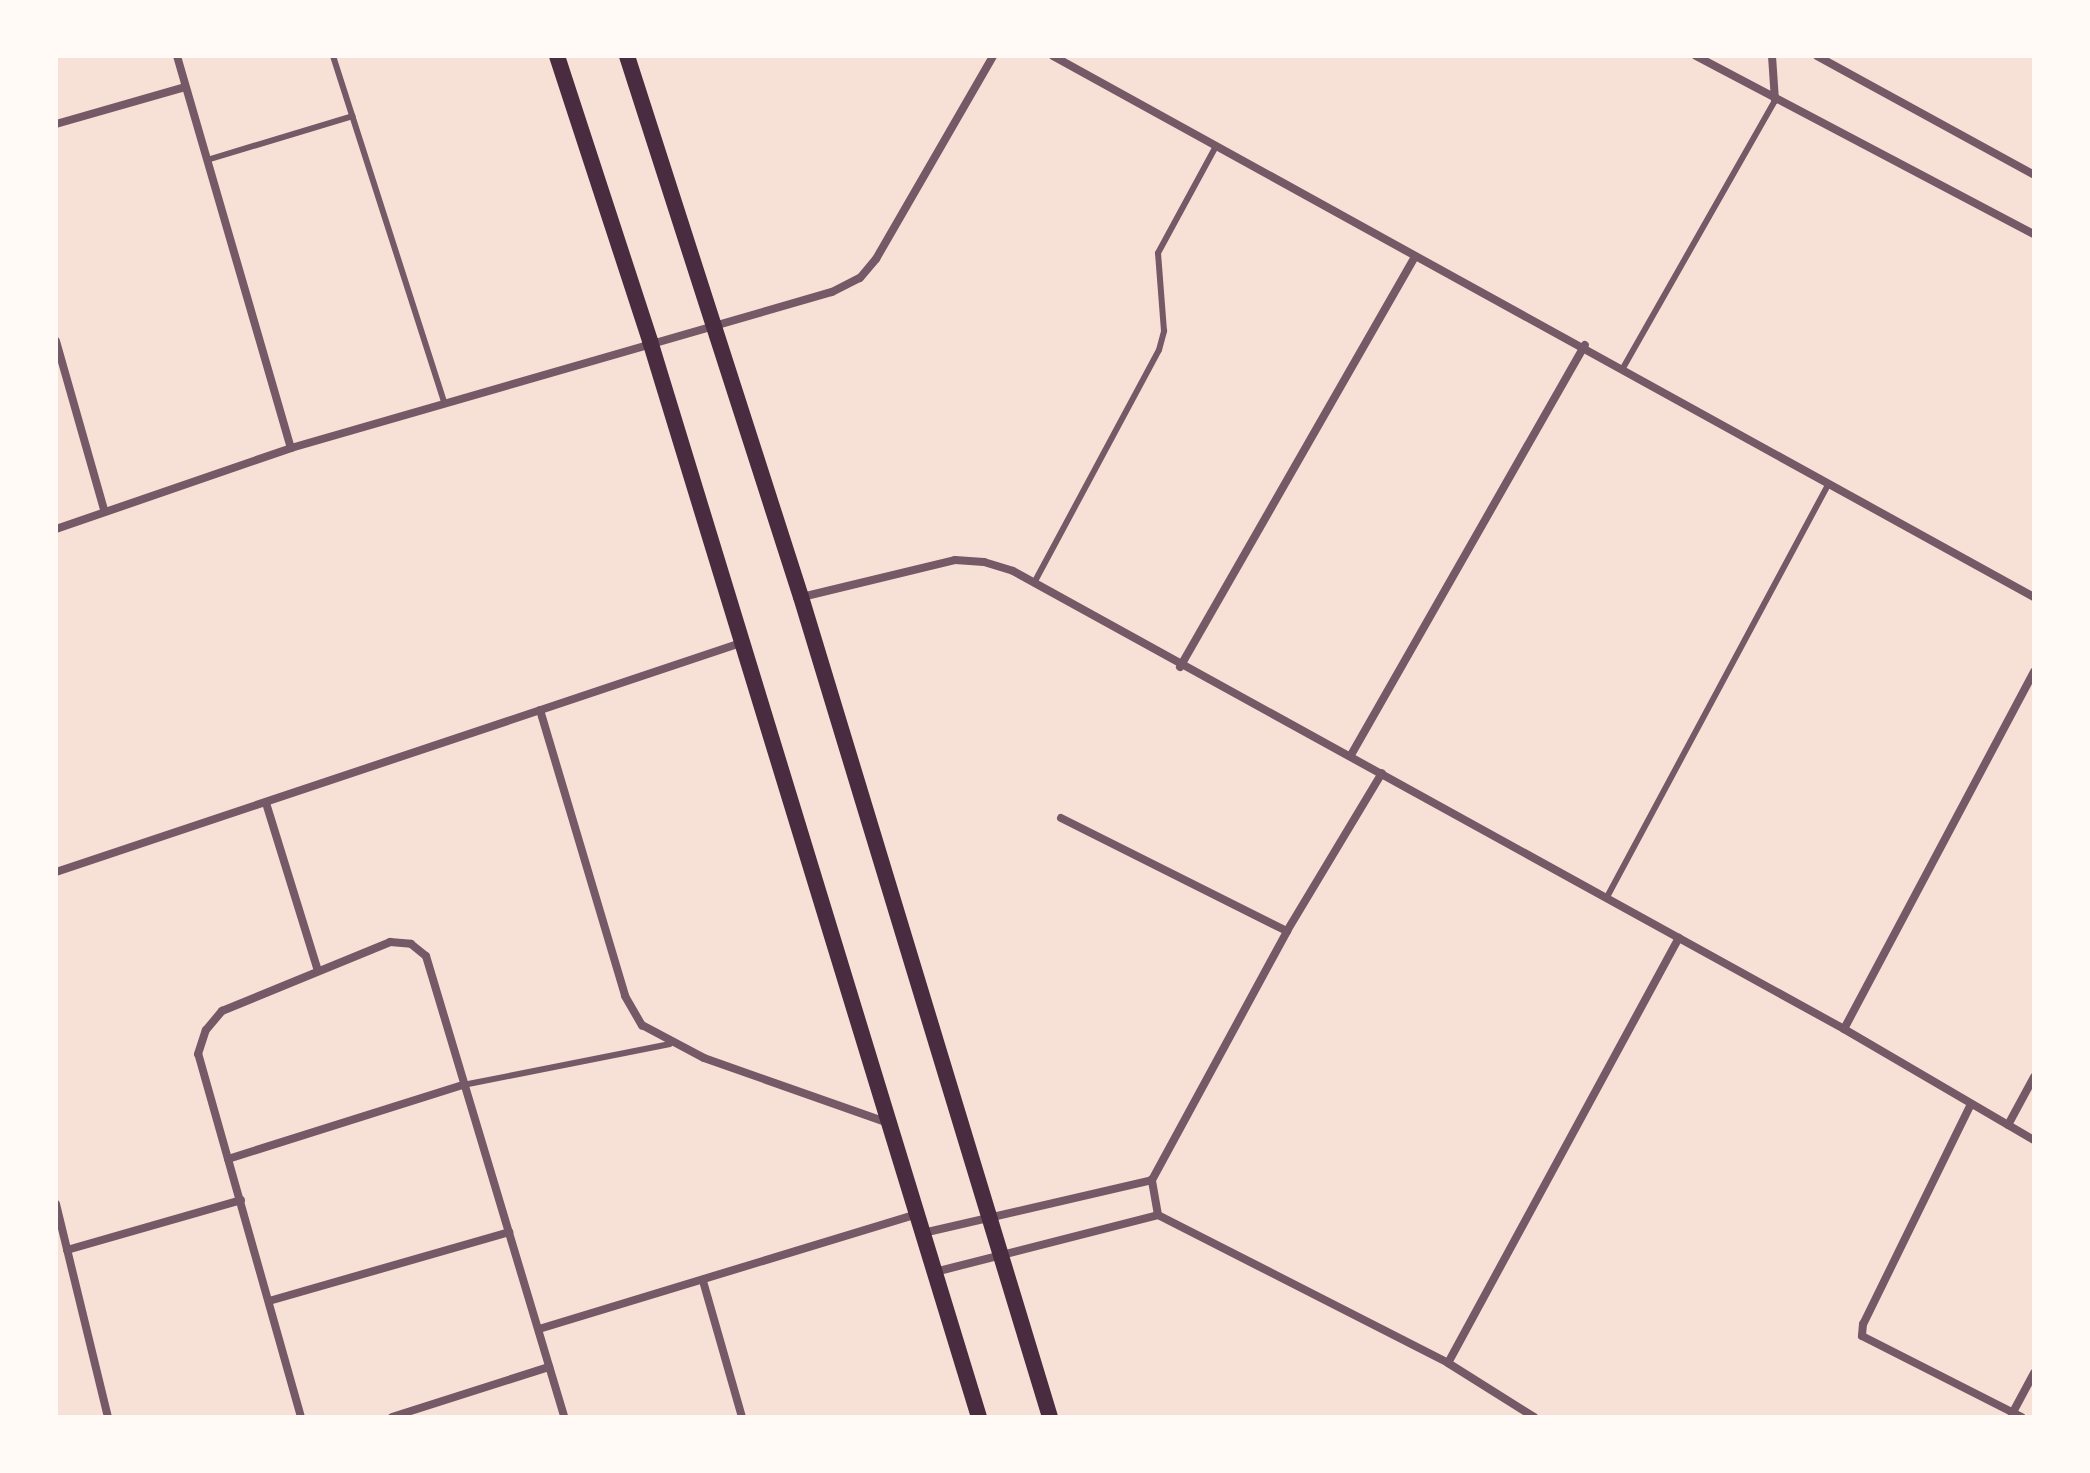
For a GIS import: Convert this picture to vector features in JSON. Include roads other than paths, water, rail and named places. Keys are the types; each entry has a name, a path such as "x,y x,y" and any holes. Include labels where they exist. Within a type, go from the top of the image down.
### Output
{"main road":[{"path":"557,56 650,341 979,1417"},
{"path":"627,56 801,597 997,1253 1050,1417"}],"street":[{"path":"177,56 291,448"},
{"path":"56,529 104,509 291,448 650,341 832,292 860,278 876,259 993,56"},
{"path":"1053,56 1415,257 1585,345 2034,597"},
{"path":"1696,56 2034,234"},
{"path":"1772,56 1775,100"},
{"path":"1817,56 2034,175"},
{"path":"56,124 185,87"},
{"path":"1180,667 1415,257"},
{"path":"56,341 104,509"},
{"path":"1351,755 1585,345"},
{"path":"801,597 955,560 984,562 1034,583 1180,667 1351,755 1844,1029 1970,1106 2034,1140"},
{"path":"56,872 741,643"},
{"path":"1844,1029 2034,671"},
{"path":"540,710 625,996 642,1025 670,1044 889,1124"},
{"path":"1158,1215 1152,1180 1287,931 1382,773"},
{"path":"266,803 317,968"},
{"path":"1061,818 1287,931"},
{"path":"1448,1363 1679,938"},
{"path":"300,1417 198,1054 206,1030 222,1011 317,968 390,942 411,944 426,956 564,1417"},
{"path":"2008,1125 2034,1077"},
{"path":"228,1159 463,1085"},
{"path":"1970,1106 1863,1324 1862,1336 2022,1417"},
{"path":"923,1233 1152,1180"},
{"path":"67,1250 241,1200"},
{"path":"56,1204 58,1228 67,1250 108,1417"},
{"path":"539,1329 917,1213"},
{"path":"935,1272 997,1253 1158,1215 1448,1363 1534,1417"},
{"path":"269,1301 509,1232"},
{"path":"703,1281 742,1417"},
{"path":"392,1417 549,1367"},
{"path":"2012,1414 2034,1373"}],"lane":[{"path":"333,56 444,401"},
{"path":"1623,368 1775,100"},
{"path":"207,160 353,116"},
{"path":"1034,583 1159,350 1164,331 1158,253 1216,146"},
{"path":"1607,897 1828,484"},
{"path":"463,1085 670,1044"}]}
